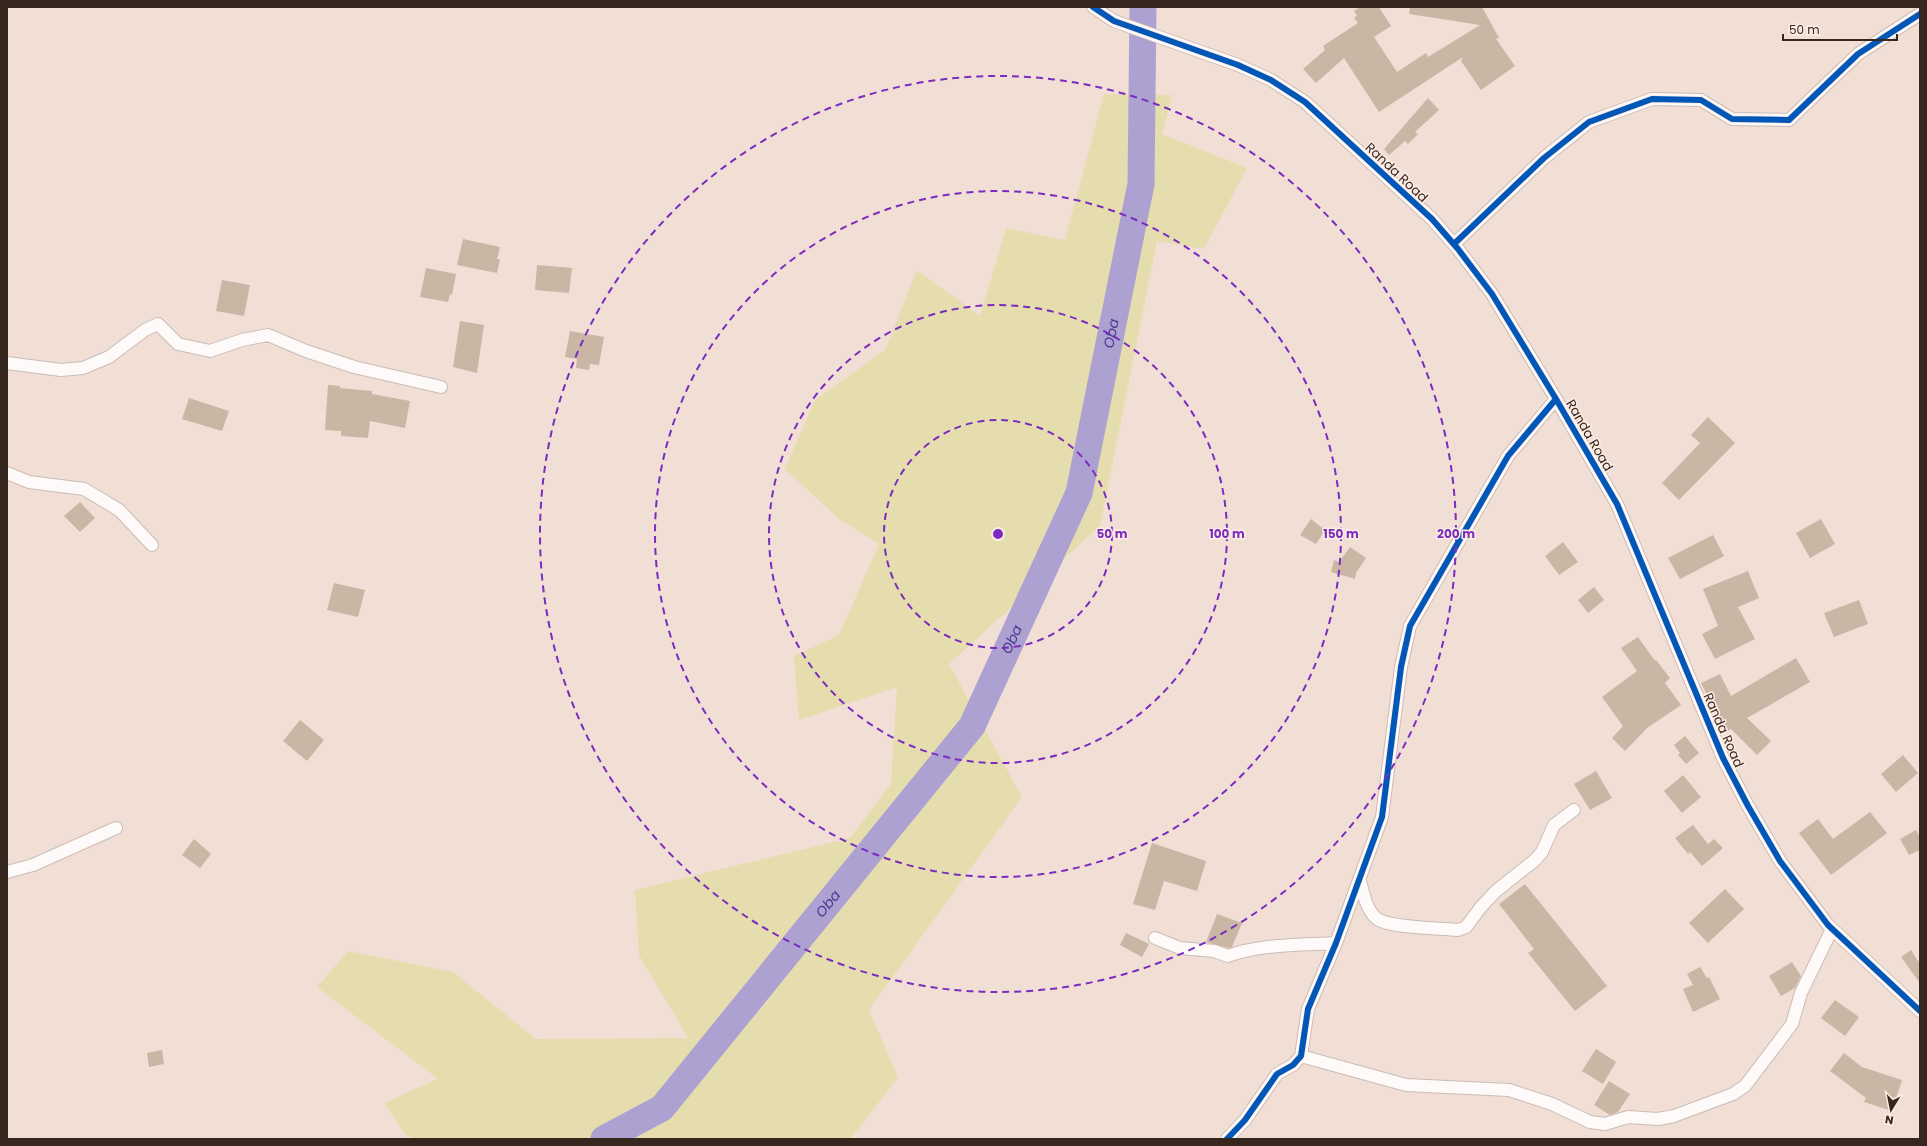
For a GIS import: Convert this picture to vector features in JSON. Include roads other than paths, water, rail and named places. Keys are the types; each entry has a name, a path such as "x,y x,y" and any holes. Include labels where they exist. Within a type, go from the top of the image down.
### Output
{"street":[{"name":"Randa Road","path":"1093,7 1114,21 1238,65 1271,80 1305,102 1432,219 1454,244 1492,294 1556,399 1617,504 1723,758 1780,861 1801,891 1832,929 1920,1011"},
{"path":"1454,244 1544,158 1589,122 1652,99 1701,100 1732,119 1789,120 1858,54 1920,14"},
{"path":"7,363 60,370 83,368 109,357 145,330 158,324 178,344 210,351 242,340 268,335 306,351 354,367 441,387"},
{"path":"1227,1139 1245,1120 1277,1074 1293,1065 1301,1056 1308,1009 1360,881 1382,817 1401,667 1410,626 1508,456 1556,399"},
{"path":"7,473 28,482 84,489 119,510 152,545"},
{"path":"1360,881 1366,902 1376,918 1389,924 1458,930 1466,927 1481,907 1496,891 1535,860 1542,852 1554,826 1574,810"},
{"path":"7,872 33,865 116,828"},
{"path":"1301,1056 1406,1085 1509,1090 1552,1104 1590,1122 1605,1124 1628,1117 1658,1119 1674,1116 1733,1094 1745,1086 1792,1024 1801,993 1832,929"},
{"path":"1155,938 1180,948 1214,951 1228,956 1241,952 1336,943"}],"waterway":[{"name":"Oba","path":"604,1139 662,1108 972,726 1079,493 1141,184 1143,7"}]}
